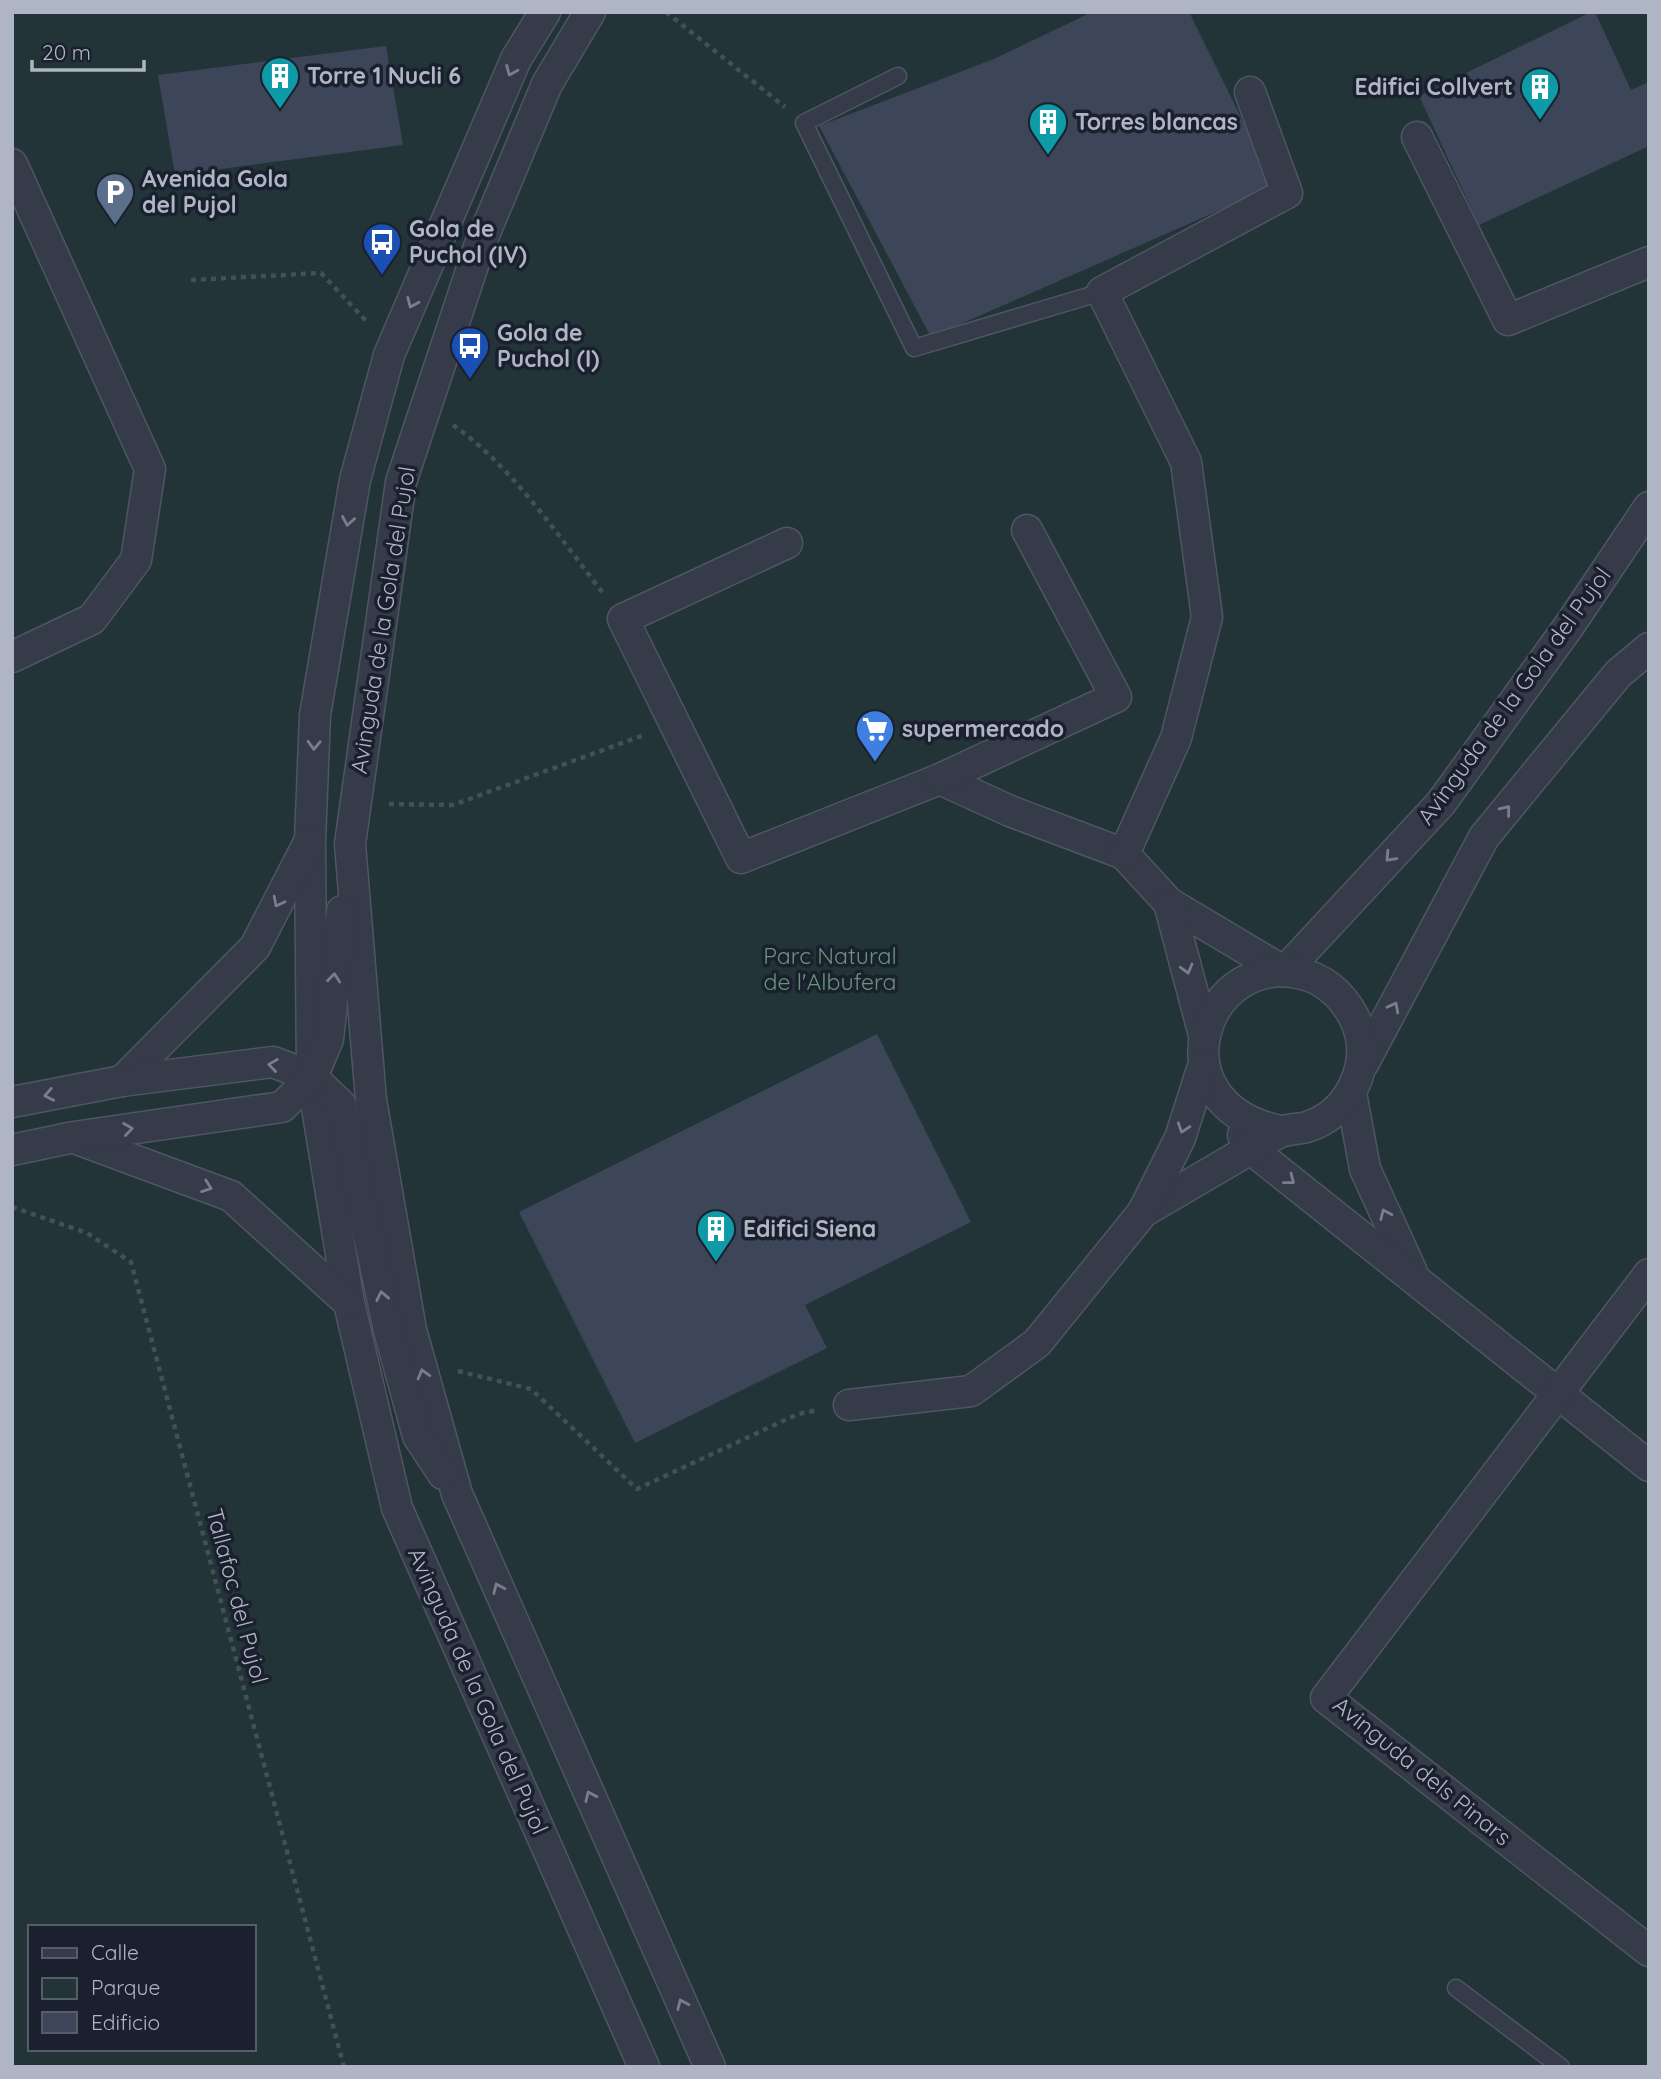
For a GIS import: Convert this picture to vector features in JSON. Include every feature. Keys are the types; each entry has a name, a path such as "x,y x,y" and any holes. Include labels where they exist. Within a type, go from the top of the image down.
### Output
{"street":[{"name":"Avinguda de la Gola del Pujol","path":"545,12 516,59 389,355 355,480 315,715 310,841 312,1077 349,1303 397,1508 644,2067"},
{"name":"Avinguda de la Gola del Pujol","path":"12,1150 74,1137 282,1107 312,1077 328,1039 353,803 401,482 479,247 547,83 590,12"},
{"path":"1124,854 1176,738 1208,617 1186,462 1102,292 1287,193 1250,92"},
{"path":"1418,137 1508,320 1649,261"},
{"path":"12,164 150,469 136,559 92,619 12,657"},
{"name":"Avinguda de la Gola del Pujol","path":"1284,971 1441,803 1569,626 1649,507"},
{"path":"787,543 623,619 741,858 940,779 1116,697 1027,530"},
{"path":"1230,1111 1254,1126 1280,1131 1308,1127 1333,1114 1356,1080 1484,837 1618,674 1649,648"},
{"path":"940,779 1010,811 1124,854 1169,903 1284,971"},
{"name":"Avinguda de la Gola del Pujol","path":"122,1081 255,947 310,841"},
{"name":"Avinguda de la Gola del Pujol","path":"349,844 371,1100 411,1330 457,1494 710,2067"},
{"path":"1169,903 1213,1089 1230,1111 1251,1149 1649,1466"},
{"path":"849,1405 971,1391 1037,1343 1143,1212 1180,1138 1214,1009 1233,988 1258,975 1284,971 1308,975 1333,988 1351,1009 1361,1035 1356,1080 1365,1169 1413,1276"},
{"name":"Avinguda de la Gola del Pujol","path":"12,1102 122,1081 273,1062 312,1077 341,1105 389,1330 418,1436 457,1494"},
{"path":"1143,1212 1280,1131"},
{"path":"74,1137 231,1196 349,1303"},
{"name":"Avinguda dels Pinars","path":"1649,1274 1326,1698 1649,1951"}],"lane":[{"path":"898,76 804,123 914,348 1102,292"},
{"path":"1456,1988 1561,2067"}],"path":[{"path":"666,12 804,123"},
{"path":"353,803 453,805 675,724"},
{"name":"Tallafoc del Pujol","path":"12,1207 87,1233 131,1262 344,2067"},
{"path":"420,1362 531,1389 637,1489 798,1414 849,1405"}],"green space":[{"name":"Parc Natural de l'Albufera","path":"12,12 1649,12 1649,2067 12,2067"}],"building":[{"name":"Torres blancas","path":"1092,12 1189,12 1275,186 931,337 819,126 994,59"},
{"name":"Edifici Collvert","path":"1595,12 1631,90 1649,82 1649,146 1479,225 1419,96"},
{"name":"Torre 1 Nucli 6","path":"386,46 403,145 175,175 158,75"},
{"name":"Edifici Siena","path":"877,1034 971,1222 805,1305 827,1348 635,1443 519,1212"}],"place":[{"name":"Torre 1 Nucli 6","path":"280,110"},
{"name":"Edifici Collvert","path":"1540,121"},
{"name":"Torres blancas","path":"1048,156"},
{"name":"Avenida Gola del Pujol","path":"115,226"},
{"name":"Gola de Puchol (IV)","path":"382,276"},
{"name":"Gola de Puchol (I)","path":"470,380"},
{"name":"supermercado","path":"875,763"},
{"name":"Edifici Siena","path":"716,1263"}]}
